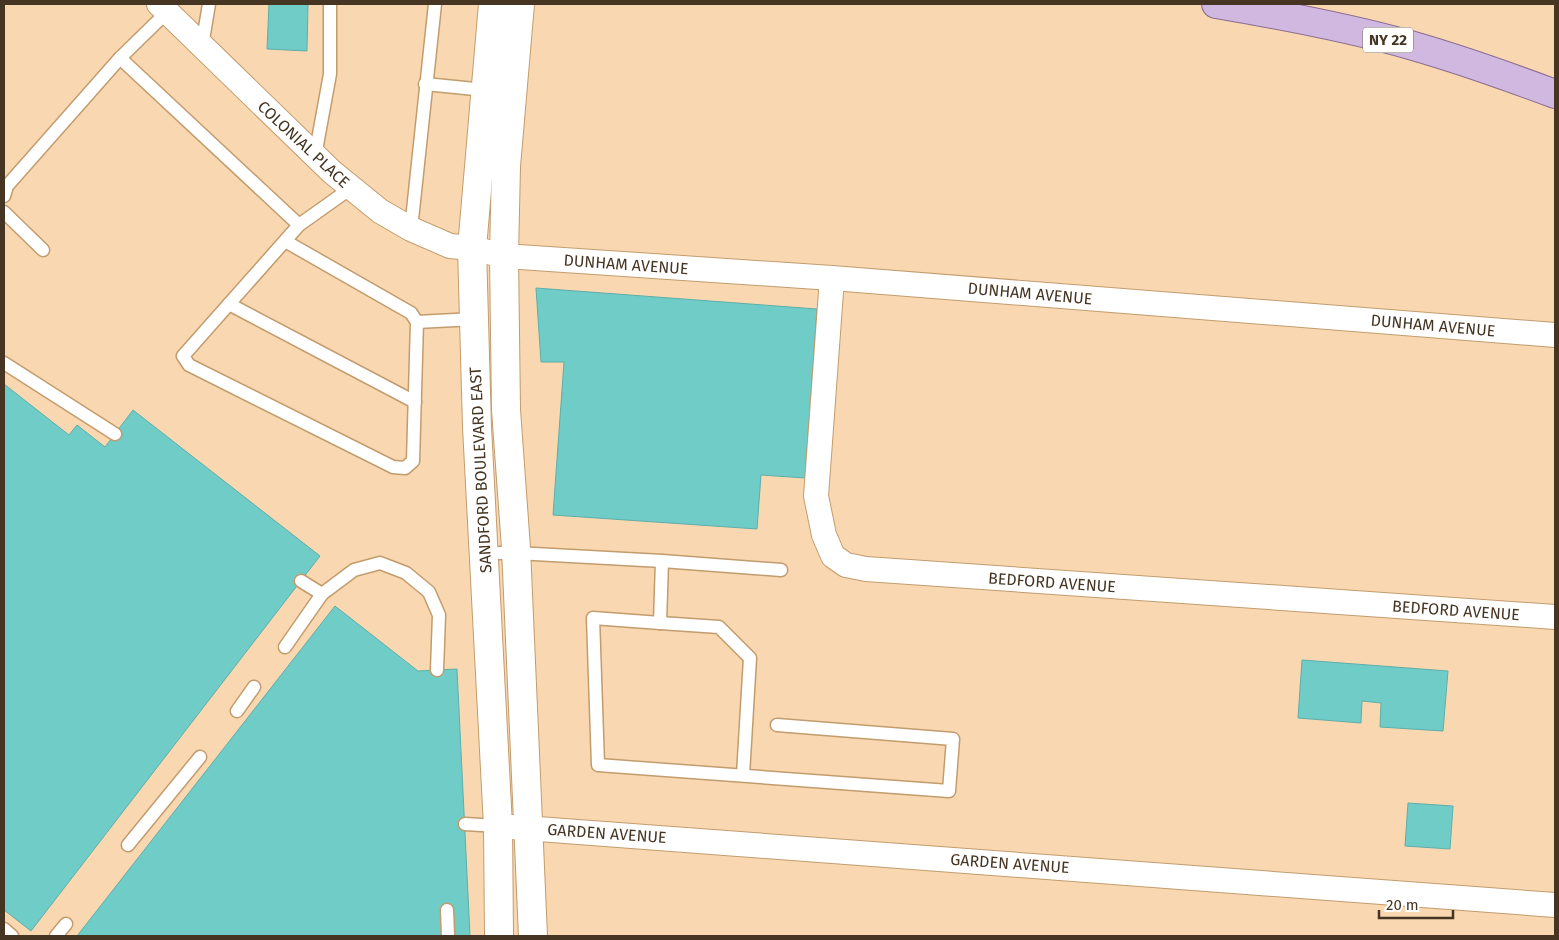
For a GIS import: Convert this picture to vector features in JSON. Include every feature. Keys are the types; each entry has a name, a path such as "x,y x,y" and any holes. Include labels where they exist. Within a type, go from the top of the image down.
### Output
{"main road":[{"name":"NY 22","path":"1216,4 1345,29 1409,45 1462,61 1555,94"}],"street":[{"name":"SANDFORD BOULEVARD EAST","path":"493,4 472,248 477,427 498,826 499,936"},
{"name":"SANDFORD BOULEVARD EAST","path":"520,4 506,166 504,256 506,410 516,553 533,936"},
{"name":"COLONIAL PLACE","path":"163,8 332,172 380,211 411,229 450,246 472,248"},
{"name":"DUNHAM AVENUE","path":"472,248 504,256 832,278 1555,335"},
{"name":"BEDFORD AVENUE","path":"832,278 816,496 824,535 833,556 846,565 866,569 1555,617"},
{"name":"GARDEN AVENUE","path":"498,826 1555,905"}],"lane":[{"path":"202,46 209,4"},
{"path":"315,156 330,74 330,4"},
{"path":"411,229 435,4"},
{"path":"4,196 7,186 163,8"},
{"path":"120,58 299,225"},
{"path":"425,84 486,90"},
{"path":"285,241 411,313 417,322 413,461 405,468 392,467 189,365 183,356 299,225 351,188"},
{"path":"4,212 43,250"},
{"path":"229,304 415,402"},
{"path":"417,322 474,319"},
{"path":"4,363 115,434"},
{"path":"484,553 516,553 781,570"},
{"path":"660,623 662,562"},
{"path":"284,647 322,594 354,570 380,563 406,573 428,592 439,615 438,670"},
{"path":"301,581 322,594"},
{"path":"743,775 750,658 719,626 593,618 598,765 949,791 953,739 777,725"},
{"path":"236,712 254,687"},
{"path":"128,845 200,757"},
{"name":"GARDEN AVENUE","path":"465,824 498,826"},
{"path":"447,910 448,936"},
{"path":"56,936 66,924"},
{"path":"4,929 12,936"}],"building":[{"path":"269,4 308,4 307,51 267,49"},
{"path":"536,288 817,309 805,478 761,475 757,529 553,515 564,362 541,362"},
{"path":"4,384 69,435 77,425 105,447 133,410 320,556 31,931 4,910"},
{"path":"335,606 418,671 457,669 470,936 77,936"},
{"path":"1302,660 1448,671 1443,731 1380,727 1381,703 1362,701 1361,723 1298,718"},
{"path":"1408,803 1453,806 1450,849 1405,846"}]}
